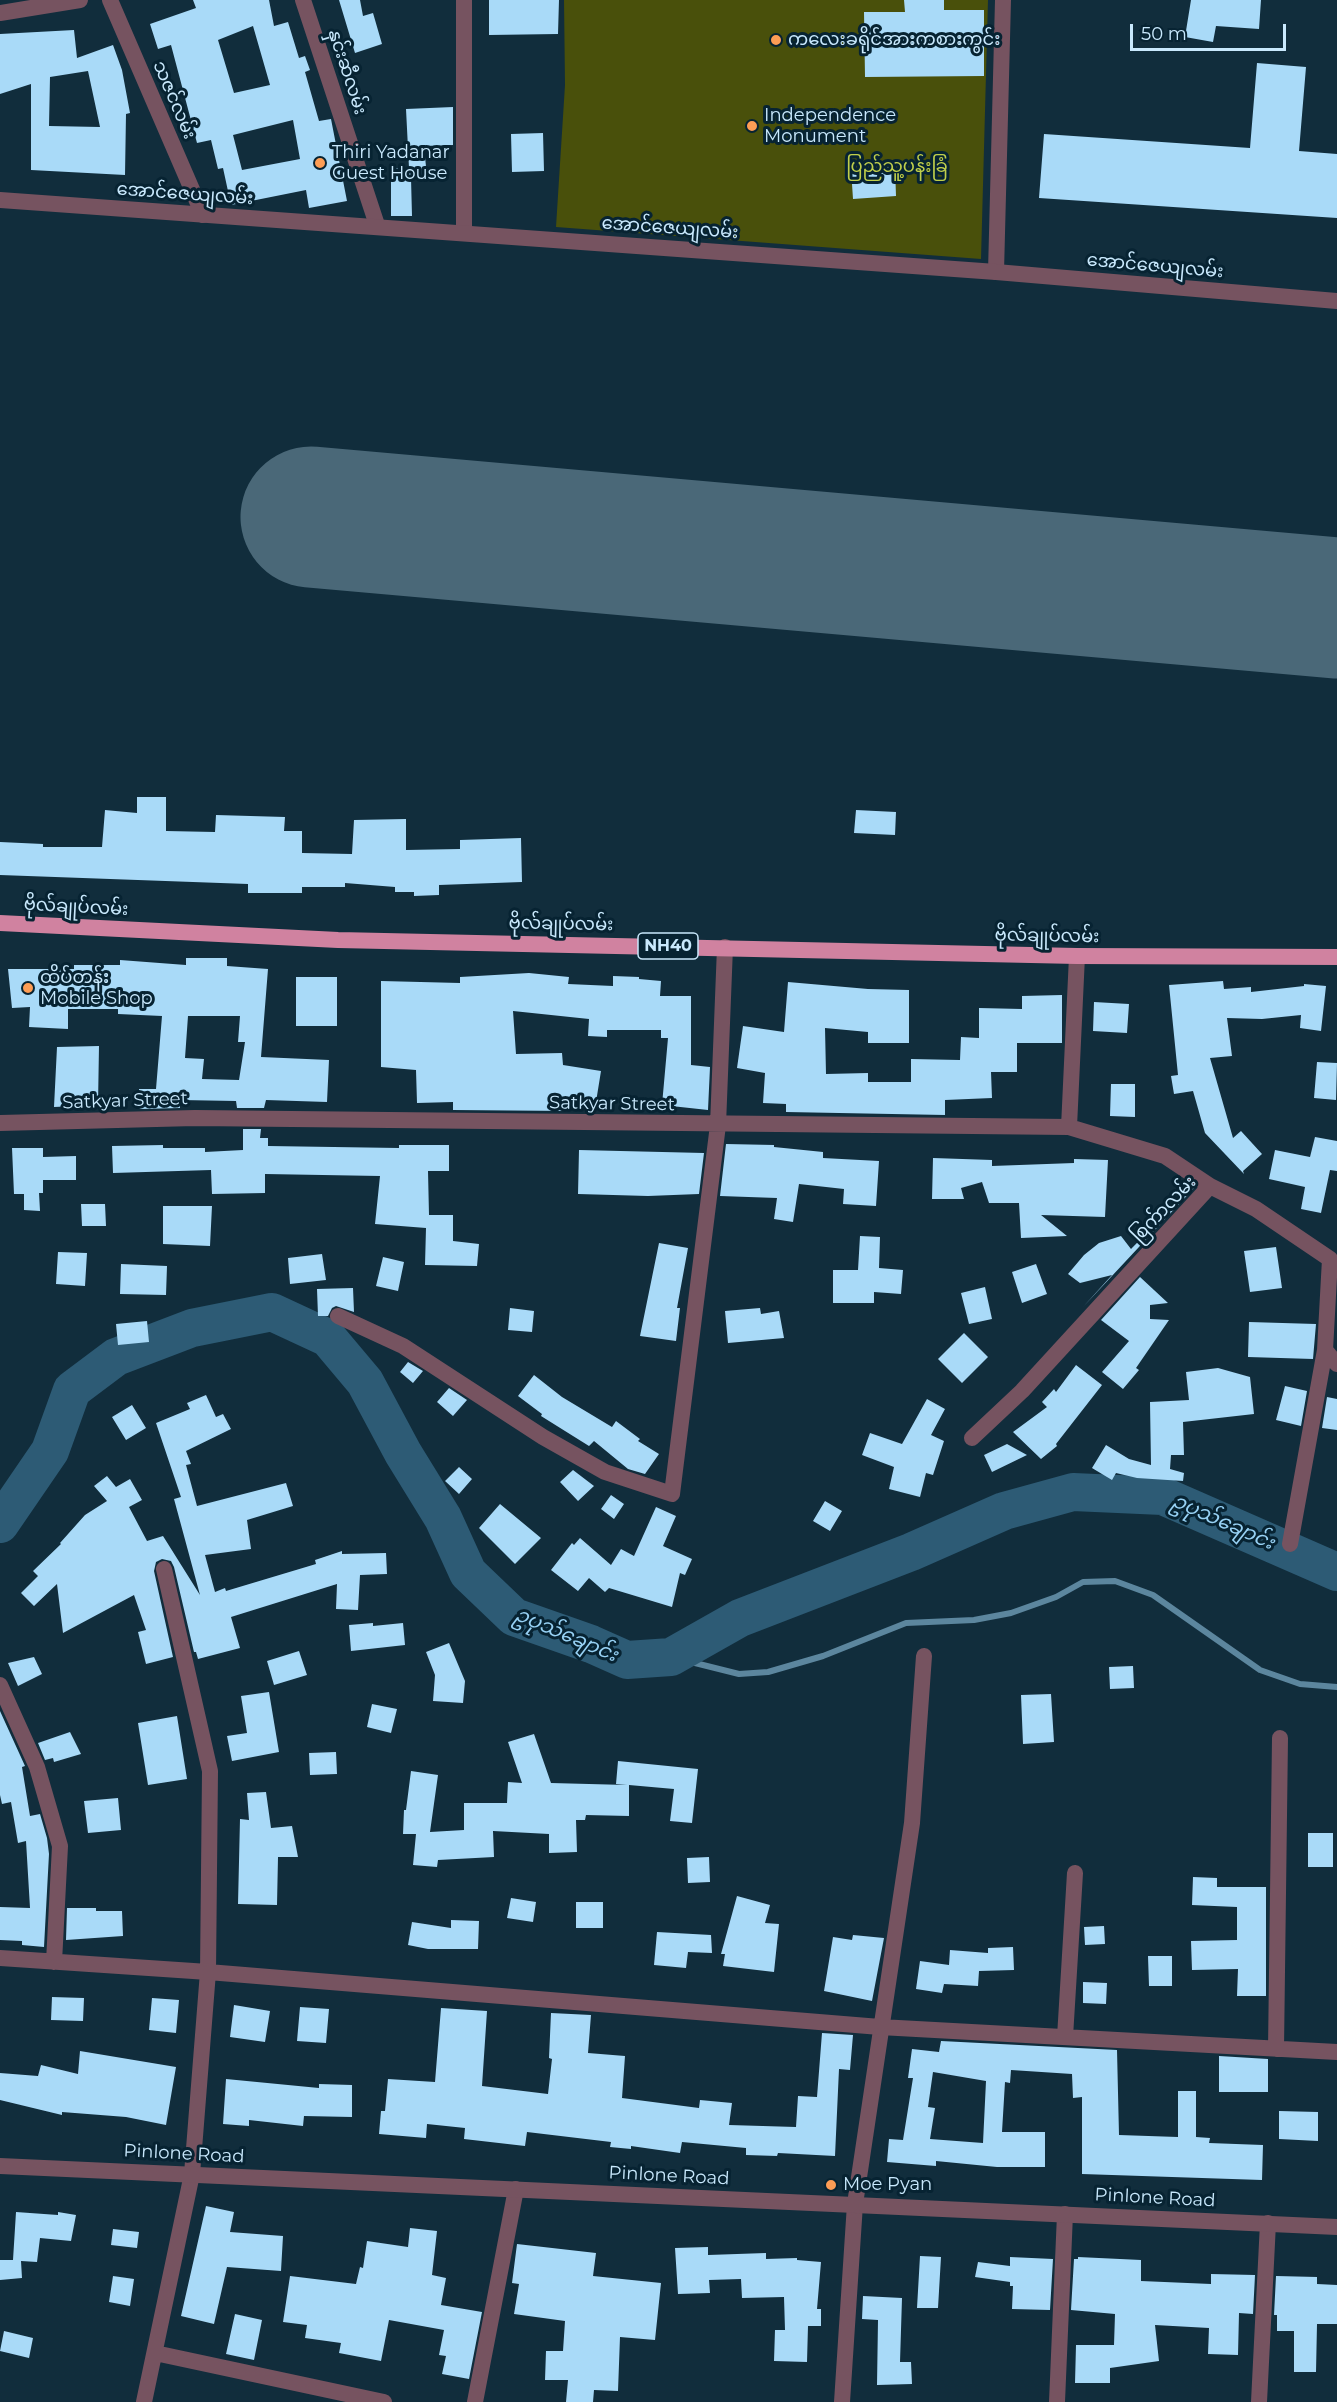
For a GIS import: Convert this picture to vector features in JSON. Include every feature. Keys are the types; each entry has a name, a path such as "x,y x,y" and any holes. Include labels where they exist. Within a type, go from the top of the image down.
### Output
{"highway":[{"name":"ဗိုလ်ချုပ်လမ်း","path":"0,922 338,940 1077,956 1337,957"}],"street":[{"path":"0,13 80,0"},
{"name":"သဇင်လမ်း","path":"110,0 203,215"},
{"name":"နှင်းဆီလမ်း","path":"303,0 377,225"},
{"path":"464,0 464,232"},
{"path":"996,272 1003,0"},
{"name":"အောင်ဇေယျလမ်း","path":"0,200 377,225 996,272 1337,301"},
{"path":"338,1316 403,1346 543,1437 605,1472 672,1494 718,1125 725,947"},
{"path":"1069,1127 1077,956"},
{"name":"Satkyar Street","path":"0,1123 195,1118 1069,1127 1165,1156 1210,1186"},
{"name":"စြက်ာလမ်း","path":"972,1438 1022,1391 1210,1186 1256,1209 1330,1259 1325,1350"},
{"path":"1325,1350 1337,1364"},
{"path":"1290,1544 1325,1350"},
{"path":"144,2402 192,2174 208,1972 210,1771 164,1569"},
{"path":"842,2402 855,2204 912,1823 924,1656"},
{"path":"0,1685 37,1767 60,1846 54,1962"},
{"path":"1276,2049 1280,1737"},
{"path":"1065,2037 1075,1873"},
{"path":"0,1958 208,1972 880,2027 1337,2052"},
{"name":"Pinlone Road","path":"0,2166 1337,2227"},
{"path":"475,2402 516,2189"},
{"path":"1057,2402 1065,2214"},
{"path":"1259,2402 1268,2223"},
{"path":"155,2353 384,2402"}],"green space":[{"name":"ပြည်သူ့ပန်းခြံ","path":"564,0 988,0 981,259 556,227 565,85"}],"building":[{"path":"193,0 269,0 274,26 288,22 299,58 305,56 310,70 305,72 319,121 331,119 347,201 309,208 306,190 231,205 223,168 218,169 211,140 197,143 171,45 158,49 150,24 196,8","holes":["253,26 270,85 234,93 218,40","293,120 300,159 242,170 233,135"]},
{"path":"339,0 360,0 363,16 373,13 382,44 355,53"},
{"path":"489,0 559,0 558,34 489,35"},
{"path":"904,0 944,0 944,10 984,10 984,76 865,77 864,12 905,12"},
{"path":"1191,0 1261,0 1259,29 1216,26 1213,42 1185,37"},
{"path":"74,30 77,58 113,45 122,70 130,113 126,114 125,175 31,170 31,84 0,94 0,34","holes":["88,71 100,127 49,126 50,77"]},
{"path":"1257,63 1306,67 1299,151 1337,154 1337,218 1039,198 1044,134 1250,148"},
{"path":"453,107 453,145 424,146 427,177 411,178 412,216 391,216 391,169 409,168 406,109"},
{"path":"543,133 544,171 512,172 511,134"},
{"path":"895,167 896,196 853,199 851,169"},
{"path":"137,797 166,797 166,831 215,832 216,815 285,817 284,831 302,831 302,853 352,854 354,820 406,819 406,850 460,849 460,840 521,838 522,882 439,885 439,895 414,896 414,892 395,892 395,887 345,883 345,887 302,887 302,893 248,893 248,884 0,875 0,842 43,844 43,847 102,847 105,810 137,813"},
{"path":"856,810 896,812 895,835 854,833"},
{"path":"186,958 227,958 227,966 268,969 261,1057 329,1060 327,1102 266,1100 264,1108 237,1108 236,1101 180,1100 180,1108 139,1109 139,1089 156,1089 162,1016 118,1014 118,1009 68,1009 68,1029 29,1027 30,1007 12,1008 8,969 74,969 74,965 120,965 120,960 186,965","holes":["188,1016 240,1016 238,1042 245,1042 239,1080 202,1079 204,1059 185,1058"]},
{"path":"529,973 569,977 568,984 613,986 613,976 639,977 639,979 661,981 660,996 691,996 691,1065 710,1067 708,1110 662,1105 668,1038 661,1038 661,1030 607,1030 607,1037 588,1036 589,1019 513,1011 516,1054 562,1053 563,1065 601,1071 596,1102 569,1097 570,1111 453,1110 453,1102 417,1103 416,1070 381,1067 381,981 460,983 460,977"},
{"path":"296,977 337,977 337,1026 296,1026"},
{"path":"1223,981 1224,989 1251,987 1251,992 1304,986 1304,984 1326,986 1321,1031 1300,1028 1301,1015 1262,1019 1227,1018 1232,1056 1210,1058 1233,1138 1241,1131 1262,1154 1243,1171 1244,1174 1205,1133 1193,1091 1174,1094 1171,1076 1178,1075 1169,985"},
{"path":"788,982 909,990 909,1043 868,1043 868,1032 825,1028 826,1074 868,1073 868,1082 911,1082 911,1059 960,1060 961,1037 979,1038 979,1008 1022,1009 1022,996 1062,995 1062,1043 1017,1043 1017,1072 991,1072 992,1098 945,1100 945,1115 786,1112 786,1104 763,1103 765,1073 737,1068 743,1026 784,1032"},
{"path":"1094,1002 1129,1004 1127,1033 1093,1031"},
{"path":"99,1046 98,1105 54,1107 57,1047"},
{"path":"1317,1062 1337,1063 1336,1100 1314,1098"},
{"path":"1111,1084 1135,1084 1135,1117 1110,1116"},
{"path":"243,1129 261,1129 260,1138 268,1138 268,1146 399,1148 399,1145 449,1145 449,1171 428,1171 429,1215 453,1215 453,1241 479,1244 477,1266 425,1265 426,1228 375,1224 380,1176 265,1174 265,1193 212,1194 211,1170 113,1173 112,1146 163,1145 163,1148 205,1148 205,1152 243,1150"},
{"path":"1315,1137 1337,1141 1337,1171 1330,1170 1321,1213 1301,1209 1305,1187 1269,1179 1275,1150 1310,1157"},
{"path":"726,1144 774,1145 774,1147 823,1152 823,1158 879,1161 876,1206 843,1204 844,1189 799,1184 793,1222 774,1219 777,1198 720,1196"},
{"path":"12,1148 43,1148 43,1157 76,1156 76,1180 43,1180 43,1193 39,1193 40,1211 24,1210 24,1194 14,1194"},
{"path":"579,1150 704,1153 699,1194 648,1196 578,1194"},
{"path":"933,1158 992,1160 992,1166 1074,1163 1074,1159 1108,1160 1105,1217 1041,1215 1067,1236 1021,1238 1019,1203 989,1203 982,1182 961,1188 964,1199 932,1199"},
{"path":"1190,1186 1194,1188 1083,1307 1112,1275 1080,1283 1068,1274 1084,1255 1099,1243 1121,1236 1131,1249 1189,1190"},
{"path":"81,1204 105,1204 106,1226 82,1226"},
{"path":"163,1206 212,1206 210,1246 163,1244"},
{"path":"860,1236 880,1237 879,1268 903,1270 901,1294 874,1292 874,1303 833,1303 833,1270 858,1270"},
{"path":"659,1243 688,1248 677,1308 680,1308 676,1341 640,1336"},
{"path":"1276,1247 1282,1288 1250,1292 1244,1251"},
{"path":"58,1252 87,1253 85,1286 56,1284"},
{"path":"322,1254 326,1280 290,1284 288,1258"},
{"path":"383,1257 404,1262 398,1291 376,1286"},
{"path":"121,1264 167,1266 166,1295 120,1294"},
{"path":"1036,1264 1047,1294 1022,1303 1012,1272"},
{"path":"1140,1277 1168,1303 1150,1305 1150,1319 1169,1320 1136,1368 1139,1370 1123,1389 1102,1372 1129,1341 1101,1320"},
{"path":"985,1287 992,1319 969,1324 961,1293"},
{"path":"353,1288 354,1312 336,1306 332,1308 328,1316 318,1316 317,1289"},
{"path":"510,1308 534,1311 532,1332 508,1330"},
{"path":"760,1308 761,1314 779,1311 784,1338 728,1343 725,1311"},
{"path":"147,1321 149,1342 118,1345 116,1324"},
{"path":"1249,1322 1316,1324 1313,1359 1248,1357"},
{"path":"964,1333 988,1357 962,1383 938,1359"},
{"path":"408,1362 423,1371 413,1383 400,1372"},
{"path":"1076,1365 1102,1385 1056,1444 1057,1446 1041,1459 1013,1432 1047,1407 1042,1402 1054,1389 1056,1392"},
{"path":"1218,1368 1250,1377 1254,1414 1183,1422 1184,1455 1171,1455 1170,1469 1184,1473 1183,1481 1137,1478 1116,1473 1112,1480 1092,1468 1106,1445 1129,1459 1151,1465 1150,1402 1189,1400 1186,1372"},
{"path":"534,1375 562,1397 612,1427 616,1421 640,1439 638,1441 659,1454 645,1474 628,1469 594,1441 589,1446 541,1416 542,1414 518,1396"},
{"path":"1285,1386 1307,1391 1301,1426 1276,1420"},
{"path":"449,1388 467,1400 453,1416 437,1402"},
{"path":"206,1395 216,1417 223,1414 231,1429 186,1451 191,1464 186,1465 197,1506 286,1483 293,1506 247,1520 251,1549 205,1555 215,1592 225,1588 226,1591 316,1564 315,1560 342,1551 342,1554 386,1553 387,1574 360,1575 358,1610 336,1609 337,1584 231,1617 240,1648 198,1659 194,1652 174,1567 171,1561 162,1559 156,1562 154,1571 173,1657 146,1664 138,1632 146,1630 134,1595 63,1633 57,1584 34,1606 21,1593 38,1576 33,1571 61,1544 85,1515 107,1501 94,1486 107,1476 116,1487 130,1479 142,1500 129,1507 147,1541 163,1536 200,1595 174,1499 181,1497 156,1423 190,1409 187,1403"},
{"path":"1327,1397 1337,1399 1337,1430 1322,1428"},
{"path":"927,1399 945,1409 931,1435 944,1441 933,1475 926,1473 920,1497 889,1489 894,1467 862,1455 870,1433 902,1444"},
{"path":"132,1405 146,1428 126,1440 112,1417"},
{"path":"1007,1444 1027,1455 992,1472 984,1455"},
{"path":"459,1467 472,1479 459,1494 445,1481"},
{"path":"573,1470 594,1486 578,1501 560,1482"},
{"path":"611,1495 624,1504 614,1519 601,1509"},
{"path":"825,1501 842,1511 830,1531 813,1521"},
{"path":"500,1504 541,1538 515,1564 479,1528"},
{"path":"656,1507 676,1516 663,1546 692,1559 685,1575 680,1573 672,1607 609,1588 605,1592 589,1578 578,1591 551,1570 572,1543 574,1545 580,1538 611,1565 621,1549 634,1556"},
{"path":"373,1623 373,1626 403,1623 405,1645 351,1651 349,1625"},
{"path":"449,1643 465,1681 463,1703 433,1701 435,1675 426,1652"},
{"path":"299,1651 307,1675 274,1685 267,1661"},
{"path":"34,1657 42,1674 18,1686 8,1663"},
{"path":"1133,1666 1134,1688 1110,1689 1109,1667"},
{"path":"269,1692 279,1752 232,1761 227,1736 247,1733 241,1696"},
{"path":"1051,1694 1054,1742 1023,1744 1021,1695"},
{"path":"372,1704 397,1709 391,1733 367,1727"},
{"path":"0,1711 25,1766 22,1767 30,1816 40,1814 47,1838 49,1854 44,1947 22,1945 22,1941 0,1940 0,1907 30,1908 26,1841 18,1843 11,1802 2,1804 0,1795"},
{"path":"177,1716 187,1779 148,1785 138,1723"},
{"path":"70,1732 81,1754 54,1762 53,1758 45,1760 38,1743"},
{"path":"534,1734 551,1783 627,1785 616,1784 618,1761 698,1769 692,1823 670,1821 674,1789 629,1785 629,1816 586,1815 585,1820 576,1820 577,1852 549,1853 549,1834 493,1831 494,1857 438,1860 437,1867 413,1865 416,1834 403,1834 404,1810 406,1810 411,1771 438,1775 430,1832 464,1830 464,1803 507,1803 508,1782 522,1783 508,1742"},
{"path":"336,1752 337,1774 310,1775 309,1753"},
{"path":"266,1792 271,1828 292,1826 298,1857 278,1857 277,1905 238,1904 240,1819 249,1820 247,1793"},
{"path":"118,1798 121,1830 88,1833 84,1801"},
{"path":"1308,1833 1333,1833 1333,1867 1308,1867"},
{"path":"709,1857 710,1882 688,1883 687,1858"},
{"path":"1193,1877 1217,1878 1217,1887 1266,1887 1266,1996 1237,1996 1238,1969 1192,1970 1191,1941 1237,1940 1237,1907 1192,1905"},
{"path":"737,1896 770,1905 765,1923 779,1924 774,1972 723,1966 725,1954 721,1954"},
{"path":"511,1898 536,1902 533,1922 507,1918"},
{"path":"576,1902 603,1902 603,1928 576,1928"},
{"path":"67,1908 122,1911 123,1936 66,1940"},
{"path":"451,1920 479,1921 478,1949 428,1949 408,1945 412,1922 451,1928"},
{"path":"1104,1926 1105,1944 1085,1945 1084,1927"},
{"path":"657,1932 711,1935 712,1953 688,1952 686,1968 654,1965"},
{"path":"853,1935 884,1938 872,2001 824,1991 833,1937 852,1940"},
{"path":"1013,1947 1014,1970 979,1971 978,1986 944,1984 942,1993 916,1989 920,1961 949,1965 950,1950 988,1953 988,1948"},
{"path":"1148,1956 1172,1956 1172,1986 1149,1986"},
{"path":"1083,1982 1107,1983 1106,2004 1083,2003"},
{"path":"52,1997 84,1998 83,2021 51,2020"},
{"path":"152,1998 179,2000 176,2033 149,2030"},
{"path":"234,2005 270,2011 265,2042 230,2037"},
{"path":"300,2007 329,2009 326,2043 297,2041"},
{"path":"441,2008 487,2011 482,2086 548,2094 552,2059 549,2058 551,2013 591,2015 588,2053 625,2056 622,2098 699,2108 700,2100 732,2103 729,2125 796,2127 798,2096 817,2097 822,2033 853,2035 850,2070 839,2069 835,2156 778,2153 777,2156 746,2155 746,2148 682,2142 680,2153 631,2146 631,2149 610,2147 611,2142 527,2132 525,2146 464,2139 465,2128 427,2124 426,2138 379,2134 381,2111 385,2111 388,2079 435,2082"},
{"path":"941,2041 1117,2050 1119,2135 1178,2137 1178,2091 1196,2091 1196,2137 1210,2138 1209,2143 1263,2145 1262,2180 1082,2174 1082,2097 1073,2098 1072,2074 1011,2070 1010,2083 1005,2082 1002,2132 1045,2132 1045,2167 997,2167 936,2161 936,2166 887,2162 889,2139 903,2140 913,2078 908,2078 912,2049 939,2052","holes":["933,2072 986,2081 983,2143 930,2139 935,2108 928,2107"]},
{"path":"80,2051 176,2067 166,2125 126,2117 62,2112 62,2115 0,2100 0,2073 38,2076 41,2065 78,2074"},
{"path":"1219,2056 1268,2059 1268,2092 1219,2092"},
{"path":"226,2079 319,2088 319,2084 352,2085 352,2117 304,2116 303,2126 249,2120 249,2126 223,2124"},
{"path":"1279,2111 1318,2112 1318,2141 1279,2139"},
{"path":"206,2206 234,2212 230,2232 283,2236 281,2271 227,2267 214,2324 181,2316"},
{"path":"16,2212 58,2215 58,2212 76,2215 71,2241 40,2238 37,2262 21,2261 22,2278 0,2280 0,2260 13,2260"},
{"path":"410,2228 437,2231 432,2275 446,2278 441,2305 482,2312 469,2379 442,2374 446,2356 439,2355 444,2330 389,2320 381,2361 339,2353 341,2343 305,2338 307,2325 283,2322 290,2276 356,2284 360,2267 363,2268 367,2241 408,2247"},
{"path":"113,2229 139,2232 137,2248 111,2245"},
{"path":"517,2244 596,2253 593,2276 661,2283 655,2340 620,2337 618,2391 594,2390 593,2402 566,2402 568,2380 545,2380 546,2351 563,2351 565,2321 514,2314 519,2284 512,2283"},
{"path":"708,2247 708,2255 766,2253 766,2259 797,2258 797,2260 821,2262 817,2309 821,2309 821,2326 808,2326 807,2362 774,2361 775,2330 785,2330 784,2297 742,2298 741,2279 709,2280 710,2293 678,2294 675,2248"},
{"path":"920,2256 941,2257 938,2308 917,2308"},
{"path":"1010,2257 1053,2259 1050,2310 1012,2309 1013,2286 1010,2286 1010,2282 975,2277 978,2262 1010,2266"},
{"path":"1078,2257 1141,2260 1141,2281 1211,2284 1211,2274 1255,2275 1253,2314 1239,2313 1238,2355 1208,2354 1209,2328 1155,2325 1159,2361 1110,2368 1110,2383 1075,2383 1076,2345 1114,2345 1115,2314 1071,2310 1074,2259"},
{"path":"113,2276 134,2279 130,2306 109,2302"},
{"path":"1276,2276 1317,2277 1317,2284 1337,2285 1337,2324 1317,2324 1316,2372 1294,2372 1294,2331 1277,2331 1277,2315 1274,2315"},
{"path":"863,2296 902,2298 900,2362 911,2362 912,2384 877,2385 878,2320 862,2319"},
{"path":"235,2314 262,2320 254,2360 226,2354"},
{"path":"4,2331 33,2338 29,2358 0,2351"}],"waterway":[{"name":"ဥပုသ်ချောင်း","path":"0,1524 50,1451 72,1390 116,1357 192,1328 272,1312 328,1338 365,1382 403,1453 443,1518 468,1573 514,1617 591,1644 627,1660 671,1657 740,1618 911,1552 1004,1511 1073,1492 1163,1496 1337,1572"},
{"path":"671,1657 739,1674 768,1672 823,1656 906,1623 974,1620 1011,1613 1056,1597 1083,1582 1115,1581 1153,1595 1260,1670 1300,1684 1337,1687"}],"runway":[{"path":"311,517 1337,608"}],"place":[{"name":"ကလေးခရိုင်အားကစားကွင်း","path":"776,40"},
{"name":"Independence Monument","path":"752,126"},
{"name":"Thiri Yadanar Guest House","path":"320,163"},
{"name":"ထိပ်တန်း Mobile Shop","path":"28,988"},
{"name":"Moe Pyan","path":"831,2185"}]}
